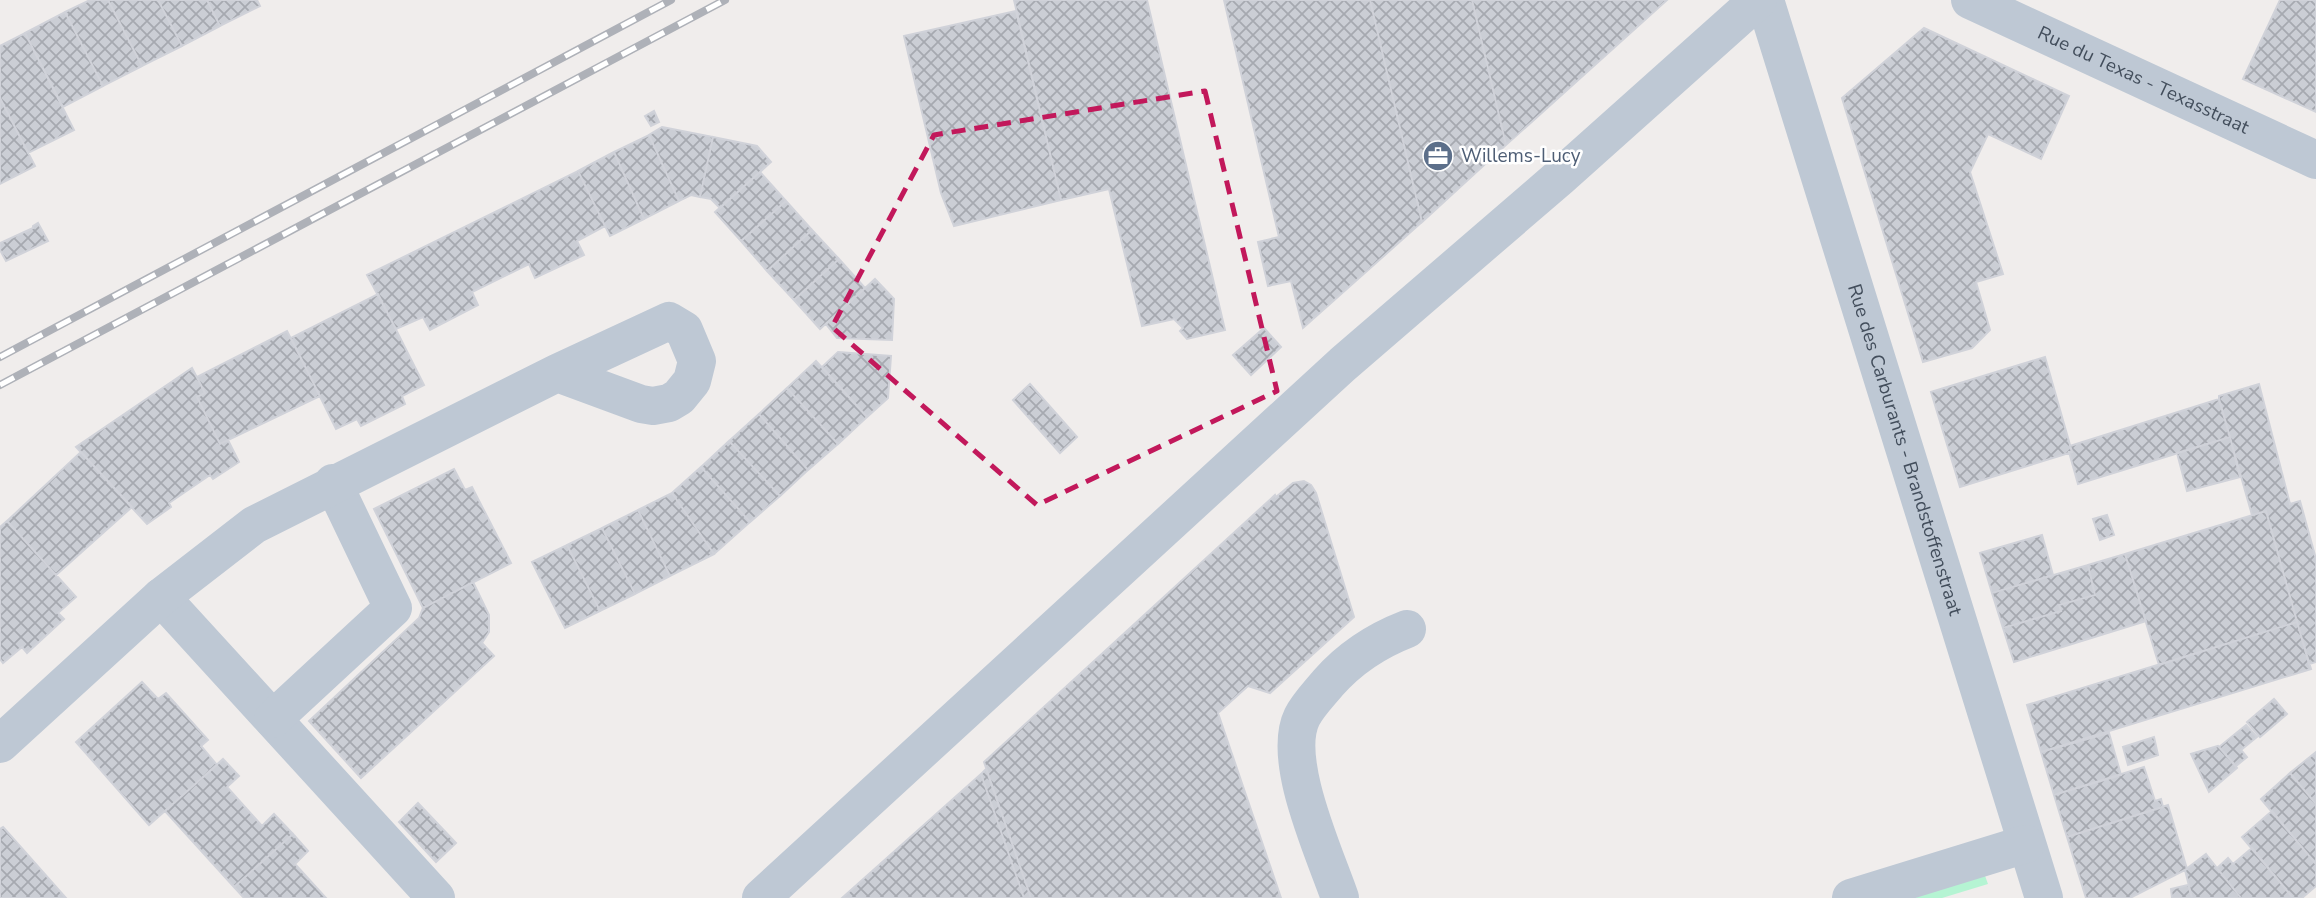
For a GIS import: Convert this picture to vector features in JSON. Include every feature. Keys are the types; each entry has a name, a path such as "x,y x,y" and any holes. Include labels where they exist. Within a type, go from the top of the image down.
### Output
{"street":[{"path":"761,898 1343,364 1560,177 1758,0"},
{"name":"Rue des Carburants - Brandstoffenstraat","path":"1765,0 2044,898"},
{"name":"Rue du Texas - Texasstraat","path":"1970,0 2316,160"},
{"path":"0,744 161,597 254,524 557,373"},
{"path":"272,719 393,608 333,483"},
{"path":"161,597 436,898"},
{"path":"1340,898 1299,780 1296,736 1302,718 1334,676 1359,654 1389,636 1407,629"},
{"path":"1851,898 2026,844"}],"highlighted area":[{"path":"1205,91 1277,391 1037,505 832,327 934,135"}],"green space":[{"path":"1984,873 1988,884 1942,898 1914,898"}],"building":[{"path":"90,0 108,0 142,66 103,86 65,12"},
{"path":"108,0 158,0 182,46 142,66"},
{"path":"158,0 207,0 220,26 182,46"},
{"path":"207,0 257,0 260,6 220,26"},
{"path":"1014,0 1147,0 1225,330 1187,339 1180,331 1183,328 1174,319 1142,326 1109,189 1061,200"},
{"path":"1224,0 1370,0 1422,222 1303,328 1291,281 1268,286 1258,242 1279,237"},
{"path":"1370,0 1472,0 1506,145 1422,222"},
{"path":"1472,0 1667,0 1506,145"},
{"path":"2280,0 2316,0 2316,112 2243,79"},
{"path":"1016,11 1061,200 954,226 941,193 904,36"},
{"path":"65,12 103,86 63,107 25,33"},
{"path":"1924,28 2069,96 2041,159 1988,134 1970,172 2003,274 1976,282 1990,330 1972,348 1923,362 1842,98"},
{"path":"25,33 74,130 28,153 0,98 0,46"},
{"path":"0,98 35,166 0,184"},
{"path":"654,111 659,122 651,126 645,116"},
{"path":"662,127 713,137 700,197 691,195 679,201 649,135"},
{"path":"649,135 679,201 644,219 614,152"},
{"path":"713,137 757,146 771,162 720,208 711,199 700,197"},
{"path":"614,152 644,219 610,236 578,171"},
{"path":"578,171 605,226 577,241 584,255 535,278 529,264 472,292 478,305 430,330 423,317 396,329 367,275"},
{"path":"760,172 786,201 741,241 715,212"},
{"path":"786,201 812,230 767,271 741,241"},
{"path":"38,223 48,241 6,261 0,250 0,243"},
{"path":"812,230 839,259 794,300 767,271"},
{"path":"839,259 865,288 820,329 794,300"},
{"path":"875,279 894,299 892,340 837,338 826,324"},
{"path":"378,294 424,385 402,396 405,404 361,426 357,419 336,429 291,338"},
{"path":"1264,328 1281,347 1251,375 1233,355"},
{"path":"287,331 320,396 220,444 197,397 205,393 197,377"},
{"path":"838,352 891,356 888,398 867,417 822,367"},
{"path":"2045,357 2072,452 1960,487 1931,392"},
{"path":"816,361 867,417 838,444 787,388"},
{"path":"192,368 205,393 197,397 220,444 228,440 239,462 213,479 210,475 169,503 171,507 147,524 76,447"},
{"path":"1030,384 1077,437 1060,453 1013,400"},
{"path":"2259,384 2290,504 2300,501 2316,559 2316,662 2309,664 2266,511 2252,515 2219,399 2219,396"},
{"path":"787,388 838,444 808,470 759,414"},
{"path":"2219,399 2230,437 2078,484 2069,452 2072,452 2070,446"},
{"path":"759,414 808,470 780,496 729,441"},
{"path":"2230,437 2240,477 2187,491 2177,453"},
{"path":"729,441 780,496 750,522 701,467"},
{"path":"81,452 132,507 56,575 7,521"},
{"path":"701,467 750,522 714,554 672,493"},
{"path":"454,469 465,490 472,487 511,563 423,608 374,509"},
{"path":"1304,481 1311,485 1316,493 1354,617 1270,693 1248,686 1218,713 1281,898 1031,898 984,762 1275,495 1276,497 1293,483"},
{"path":"672,493 714,554 670,576 638,510"},
{"path":"638,510 670,576 635,594 602,528"},
{"path":"2266,511 2297,622 2159,665 2125,554"},
{"path":"2107,515 2114,535 2100,540 2093,519"},
{"path":"7,521 76,597 58,613 64,619 27,653 22,647 3,663 0,659 0,527"},
{"path":"602,528 635,594 600,611 567,545"},
{"path":"2042,535 2053,575 1992,593 1980,553"},
{"path":"567,545 600,611 565,628 532,562"},
{"path":"2125,554 2146,621 2014,662 2003,628 2061,611 2059,605 2095,595 2088,565"},
{"path":"2088,565 2095,595 2059,605 2061,611 2003,628 1992,593"},
{"path":"473,582 489,615 489,632 482,643 494,656 361,778 309,721 419,618 423,608"},
{"path":"2297,622 2311,669 2041,752 2027,705"},
{"path":"142,682 158,699 166,693 208,740 201,746 217,765 149,825 76,742"},
{"path":"2274,699 2287,714 2260,737 2247,722"},
{"path":"2246,725 2257,737 2241,750 2247,757 2236,766 2219,747"},
{"path":"2109,733 2121,775 2054,795 2041,752"},
{"path":"2154,737 2158,755 2128,765 2123,747"},
{"path":"2218,746 2237,768 2209,792 2191,754"},
{"path":"2316,752 2316,804 2290,773"},
{"path":"223,759 239,776 227,787 262,826 274,814 293,834 234,887 165,811"},
{"path":"2144,767 2155,801 2161,799 2163,807 2067,837 2054,795"},
{"path":"986,769 1031,898 1024,898 981,774"},
{"path":"2290,773 2316,804 2316,864 2261,799"},
{"path":"981,774 1024,898 842,898"},
{"path":"418,803 456,843 436,862 399,822"},
{"path":"2168,805 2187,869 2130,898 2086,898 2067,837"},
{"path":"2272,811 2316,864 2316,886 2302,898 2293,898 2242,837"},
{"path":"3,827 66,898 0,898 0,829"},
{"path":"293,834 308,851 295,864 326,898 244,898 234,887"},
{"path":"2252,848 2293,898 2241,898 2217,868 2228,858 2233,864"},
{"path":"2206,854 2241,898 2192,898 2185,870"},
{"path":"2188,885 2192,898 2172,898 2171,889"}],"railway":[{"path":"0,357 671,0"},
{"path":"0,385 725,0"}],"place":[{"name":"Willems-Lucy","path":"1438,156"}]}
